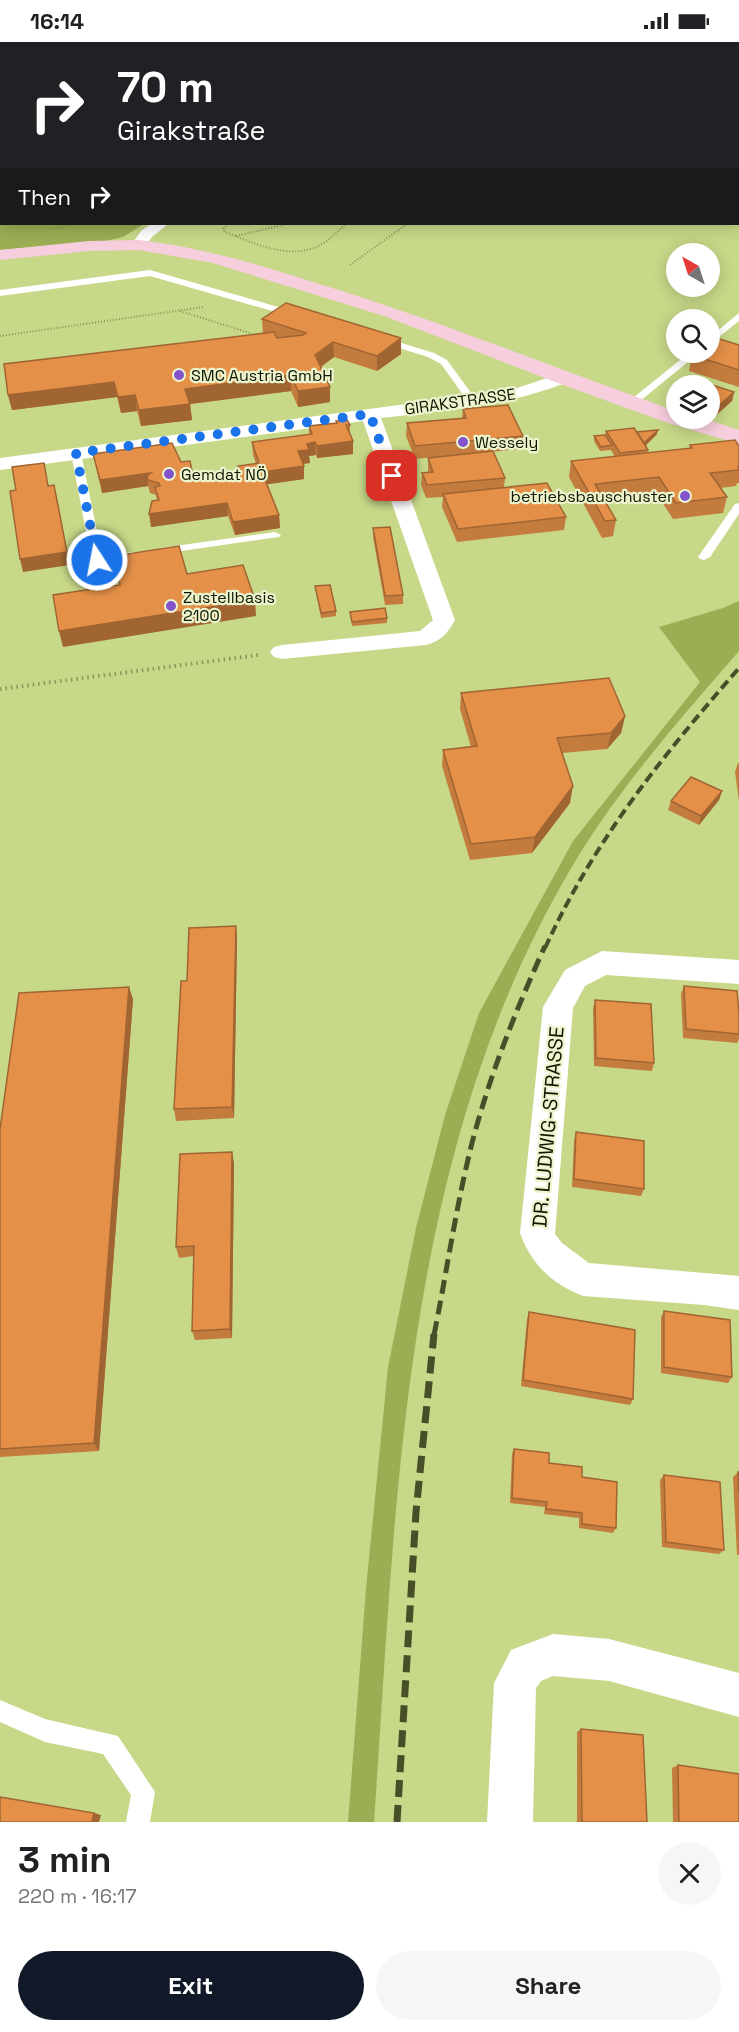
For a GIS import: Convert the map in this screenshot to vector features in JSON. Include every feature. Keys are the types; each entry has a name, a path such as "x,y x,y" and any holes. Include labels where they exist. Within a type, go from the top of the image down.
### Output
{"main road":[{"path":"0,255 89,246 139,245 217,258 439,329 562,378 666,414"},
{"path":"713,429 739,437"}],"street":[{"path":"139,245 146,234 159,225"},
{"name":"GIRAKSTRASSE","path":"0,464 472,401 532,390 562,378"},
{"path":"282,652 426,638 439,629 444,620 370,414"},
{"name":"DR. LUDWIG-STRASSE","path":"739,972 602,963 575,978 558,1007 537,1233 542,1244 567,1269 583,1280 704,1288 739,1293"},
{"path":"510,1822 515,1683 526,1665 553,1655 609,1660 739,1695"}],"lane":[{"path":"0,293 150,273 304,318"},
{"path":"720,332 739,316"},
{"path":"373,338 431,355 444,362 472,401"},
{"path":"632,404 683,363"},
{"path":"76,453 97,560"},
{"path":"704,557 739,506"},
{"path":"77,563 275,535"},
{"path":"0,1711 45,1730 110,1744 143,1792 138,1822"}],"path":[{"path":"227,225 223,229 225,232 276,249 310,249 320,246 345,225"},
{"path":"236,236 283,225"},
{"path":"350,265 406,225"},
{"path":"0,336 246,301"},
{"path":"179,310 266,338"},
{"path":"0,689 282,652"}],"green space":[{"path":"0,225 142,225 123,237 106,241 0,250"},
{"path":"739,601 739,651 632,778 576,860 518,971 474,1087 441,1206 418,1327 402,1450 374,1822 348,1822 366,1589 388,1367 416,1228 445,1115 479,1013 573,841 700,682 659,627"}],"building":[{"name":"SMC Austria GmbH","path":"286,303 401,338 377,356 333,342 315,355 330,387 298,391 291,375 185,389 190,404 139,410 135,395 118,397 114,382 8,395 4,364 274,332 277,338 303,335 306,333 262,319"},
{"path":"720,339 739,345 739,370 717,363 720,363"},
{"path":"720,387 734,392 720,404"},
{"path":"508,405 523,436 415,446 407,423 466,418 463,409"},
{"path":"347,420 350,425 346,425 353,441 317,446 315,442 307,444 309,450 298,451 304,466 262,472 279,515 233,522 227,503 149,514 152,501 159,500 155,487 160,486 159,483 148,480 147,476 151,473 100,480 93,454 172,443 181,462 190,461 194,481 241,474 238,466 259,463 252,442 312,434 309,426"},
{"path":"634,428 648,450 620,453 606,431"},
{"path":"658,430 644,443 637,432"},
{"path":"605,435 612,445 601,447 594,436"},
{"path":"735,440 739,446 739,470 710,473 727,497 676,503 659,477 595,484 616,520 605,521 571,461 692,448 690,445"},
{"path":"493,451 505,478 427,485 422,473 433,472 428,458"},
{"path":"44,463 48,486 54,485 67,552 20,559 10,491 16,490 12,467"},
{"path":"547,483 566,517 458,529 443,494"},
{"path":"390,527 403,595 385,596 373,528"},
{"name":"Zustellbasis 2100","path":"179,546 187,574 243,565 255,600 59,631 53,595 120,585 114,556"},
{"path":"330,585 336,611 321,613 315,586"},
{"path":"385,608 387,618 352,622 350,612"},
{"path":"609,678 625,716 611,733 557,738 573,786 535,837 471,844 443,750 477,746 461,693"},
{"path":"691,777 722,791 701,816 671,801"},
{"path":"236,926 232,1107 174,1109 181,981 187,981 189,928"},
{"path":"684,986 737,991 739,1034 686,1029"},
{"path":"129,987 94,1443 0,1449 0,1129 19,993"},
{"path":"595,1000 651,1004 654,1063 596,1058"},
{"path":"576,1132 644,1141 644,1189 574,1179"},
{"path":"232,1152 230,1329 192,1331 194,1246 176,1247 180,1154"},
{"path":"664,1311 730,1320 732,1377 664,1367"},
{"path":"529,1312 635,1330 633,1399 523,1380"},
{"path":"514,1449 549,1453 549,1463 582,1467 582,1477 617,1482 616,1528 582,1524 582,1513 546,1509 547,1502 512,1498"},
{"path":"664,1475 720,1482 724,1550 666,1542"},
{"path":"581,1729 643,1735 647,1822 582,1822"},
{"path":"678,1765 739,1774 739,1822 679,1822"},
{"path":"0,1797 94,1813 92,1822 0,1822"}],"railway":[{"path":"545,948 585,871 631,801 683,734 739,668"},
{"path":"434,1335 461,1191 479,1117 504,1043 545,946"},
{"path":"397,1822 416,1512 434,1334"}],"place":[{"name":"SMC Austria GmbH","path":"179,375"},
{"name":"Wessely","path":"463,442"},
{"name":"Gemdat NÖ","path":"169,474"},
{"name":"betriebsbauschuster","path":"685,496"},
{"name":"Zustellbasis 2100","path":"171,606"}],"route":[{"path":"97,560 76,453 370,414 392,476"}]}
